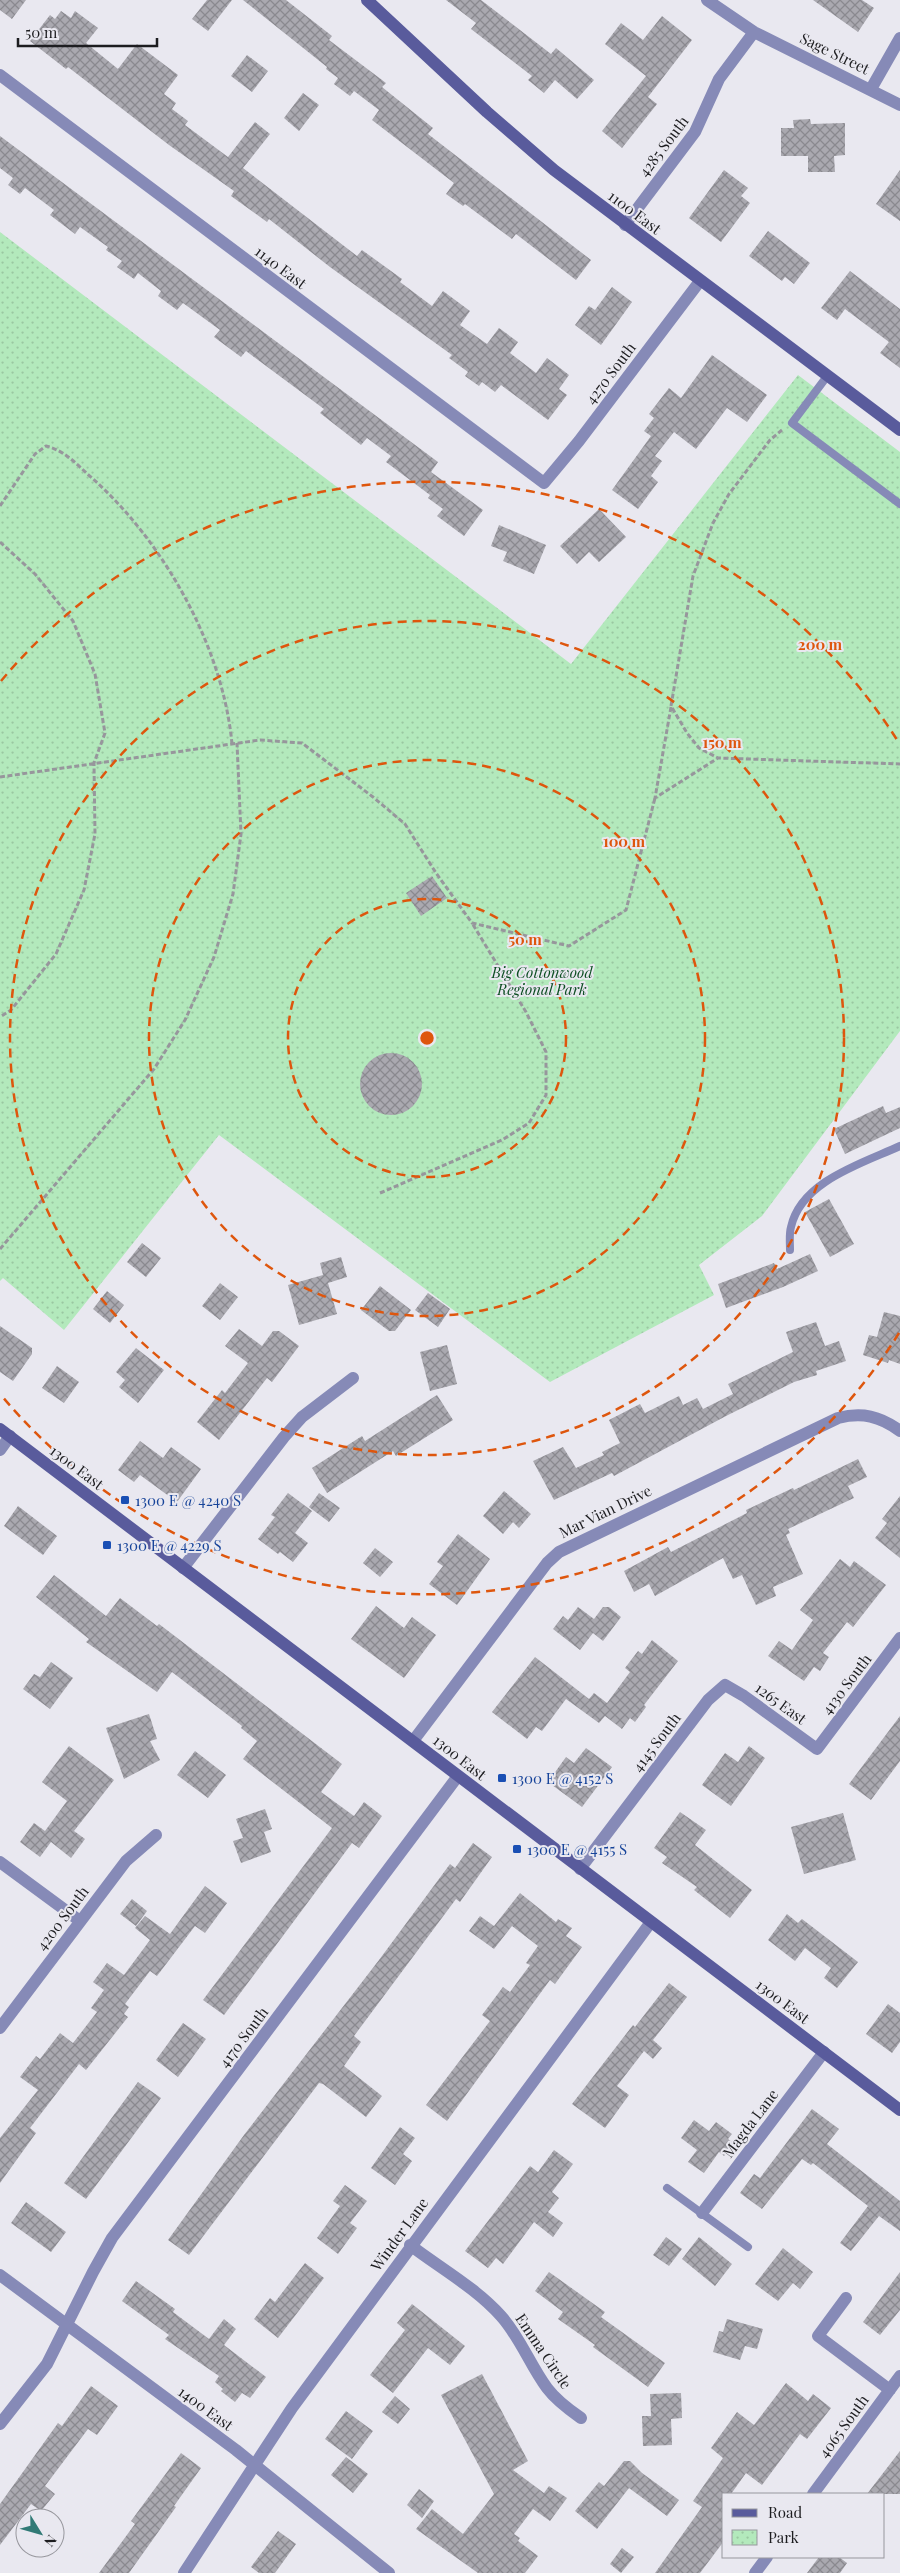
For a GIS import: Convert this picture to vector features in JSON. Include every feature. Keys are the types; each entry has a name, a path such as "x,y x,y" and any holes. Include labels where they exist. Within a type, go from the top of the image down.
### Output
{"main road":[{"name":"1100 East","path":"367,0 520,142 625,225 900,430"},
{"name":"1300 East","path":"5,1433 900,2110"}],"street":[{"name":"Sage Street","path":"707,0 754,32 900,105"},
{"name":"4285 South","path":"625,225 695,132 719,80 754,32"},
{"path":"871,89 900,38"},
{"name":"1140 East","path":"0,75 480,437 544,483"},
{"name":"4270 South","path":"544,483 579,442 700,281"},
{"path":"183,1568 284,1437 302,1417 353,1378"},
{"name":"Mar Vian Drive","path":"413,1741 547,1563 559,1552 838,1418 854,1414 886,1420 900,1431"},
{"path":"0,1450 5,1433"},
{"name":"4130 South","path":"817,1749 900,1638"},
{"name":"1265 East","path":"725,1685 744,1696 817,1749"},
{"name":"4145 South","path":"580,1868 708,1700 725,1685"},
{"name":"4170 South","path":"0,2424 47,2364 112,2238 458,1776"},
{"name":"4200 South","path":"0,2028 126,1861 156,1835"},
{"path":"0,1862 80,1920"},
{"name":"Winder Lane","path":"184,2573 292,2408 410,2245 651,1922"},
{"name":"Magda Lane","path":"702,2213 824,2052"},
{"name":"Emma Circle","path":"410,2245 480,2296 501,2316 518,2339 546,2388 562,2405 581,2418"},
{"name":"1400 East","path":"0,2275 255,2465 389,2573"},
{"path":"846,2298 818,2336 890,2390"},
{"name":"4065 South","path":"814,2493 900,2376"},
{"path":"755,2573 766,2558"}],"lane":[{"path":"828,375 792,423 900,504"},
{"path":"790,1250 791,1226 802,1204 814,1191 831,1179 900,1146"},
{"path":"667,2188 748,2247"}],"path":[{"path":"472,923 569,946 626,910 655,798 693,576 713,523 729,494 770,440"},
{"path":"0,506 35,454 46,446 61,450 117,500 152,546 188,602 213,662 230,717 232,744"},
{"path":"0,542 35,574 73,621 95,674 104,732 94,763 95,834 84,890 56,954 10,1010 0,1017"},
{"path":"671,706 687,733 699,748 718,758 900,764"},
{"path":"0,777 260,740 302,743 373,797 404,824 472,923 526,1012 546,1052 546,1095 529,1123 502,1140 380,1194"},
{"path":"0,1249 154,1069 185,1020 214,957 233,894 241,834 237,743"},
{"path":"655,798 718,758"}],"green space":[{"name":"Big Cottonwood Regional Park","path":"0,232 571,664 798,375 900,452 900,1031 762,1216 699,1265 714,1295 550,1382 219,1135 64,1330 3,1278 0,1281"}],"building":[{"path":"0,0 26,0 12,19 0,10"},
{"path":"207,0 232,0 208,31 192,19"},
{"path":"243,0 286,0 332,36 329,40 386,83 382,87 433,128 428,134 591,260 576,280 516,234 512,239 465,204 463,206 446,194 454,183 372,120 379,110 354,91 350,96 334,84 338,78 326,69 327,67"},
{"path":"446,0 481,0 551,54 556,48 594,80 577,99 555,80 544,93 528,80 532,76 471,29 476,23"},
{"path":"813,0 862,0 874,8 858,32"},
{"path":"61,11 71,18 75,11 98,28 86,43 118,69 137,44 178,75 164,94 176,103 172,109 188,121 185,125 228,157 255,122 270,134 243,168 357,256 362,250 402,279 400,282 432,306 443,291 470,311 460,325 487,344 499,328 518,342 510,353 536,373 547,358 569,375 559,389 567,395 548,420 501,385 495,392 482,382 479,386 465,376 468,372 449,358 452,355 330,267 269,219 267,222 231,196 234,191 169,145 68,67 66,69 30,41 50,15 55,19"},
{"path":"662,16 692,40 648,97 657,104 622,148 602,131 646,76 605,44 621,23 643,40"},
{"path":"247,55 268,71 252,92 231,76"},
{"path":"303,93 319,105 299,131 284,118"},
{"path":"810,119 811,124 845,123 845,155 834,156 835,172 808,172 808,156 781,156 781,128 794,128 793,120"},
{"path":"0,136 438,462 431,472 483,510 464,536 437,516 443,509 428,498 430,495 386,462 391,456 367,438 361,445 320,413 324,409 246,351 241,357 214,337 220,330 183,303 177,310 158,296 161,291 138,273 134,279 117,267 122,261 106,250 108,247 80,227 75,234 50,215 54,210 25,188 20,194 8,185 13,178 0,168"},
{"path":"724,170 748,188 741,196 750,203 721,242 689,218"},
{"path":"900,170 900,221 876,204"},
{"path":"768,231 810,263 794,284 785,277 782,281 749,256"},
{"path":"850,271 900,309 900,368 880,353 889,342 845,309 837,320 821,308"},
{"path":"612,287 632,302 601,345 575,325 589,306 595,310"},
{"path":"712,355 767,395 747,422 727,408 696,449 674,432 655,456 662,461 651,476 658,482 638,509 612,490 651,436 644,431 654,418 649,414 669,388 681,398"},
{"path":"599,509 626,537 599,562 589,552 577,564 560,546"},
{"path":"499,525 546,545 534,574 503,561 507,552 491,546"},
{"path":"432,876 447,898 421,916 406,893"},
{"path":"391,1053 408,1058 413,1062 417,1067 422,1084 417,1101 413,1106 408,1110 391,1115 374,1110 369,1106 365,1101 360,1084 365,1067 369,1062 374,1058"},
{"path":"883,1106 886,1113 900,1107 900,1128 845,1154 834,1129"},
{"path":"829,1199 854,1244 830,1257 805,1212"},
{"path":"142,1243 161,1258 146,1277 127,1262"},
{"path":"810,1254 818,1271 783,1287 726,1308 718,1284 774,1263 777,1269"},
{"path":"341,1257 347,1277 328,1283 337,1314 299,1325 288,1285 323,1275 320,1263"},
{"path":"220,1283 238,1297 220,1320 202,1306"},
{"path":"380,1286 411,1310 395,1331 389,1331 361,1310"},
{"path":"107,1291 124,1305 110,1323 93,1309"},
{"path":"428,1293 450,1309 438,1327 415,1310"},
{"path":"884,1312 900,1316 900,1364 889,1360 888,1363 863,1355 869,1335 877,1337"},
{"path":"816,1322 825,1346 839,1341 846,1361 816,1371 817,1375 794,1382 614,1476 612,1473 554,1500 533,1461 563,1447 576,1468 604,1455 602,1452 620,1443 609,1420 640,1404 645,1413 679,1396 683,1405 697,1398 703,1409 733,1394 728,1384 793,1352 786,1332"},
{"path":"0,1326 32,1348 32,1354 13,1381 0,1372"},
{"path":"239,1329 262,1346 273,1331 279,1331 299,1346 272,1382 267,1378 219,1440 197,1422 222,1390 225,1393 248,1363 225,1346"},
{"path":"447,1345 457,1384 430,1391 420,1352"},
{"path":"136,1348 164,1370 138,1403 119,1387 125,1380 116,1372"},
{"path":"57,1366 79,1382 64,1403 42,1388"},
{"path":"437,1395 453,1420 396,1456 393,1451 327,1493 312,1468 362,1436 365,1441"},
{"path":"140,1441 163,1458 171,1447 201,1469 177,1502 140,1475 134,1482 118,1470"},
{"path":"858,1459 867,1477 848,1486 854,1498 788,1529 790,1533 786,1535 803,1574 773,1587 776,1596 756,1605 742,1575 733,1579 723,1558 655,1596 649,1584 634,1592 624,1571 668,1547 671,1552 747,1513 746,1510 793,1488 794,1490"},
{"path":"504,1491 531,1514 519,1528 513,1522 503,1534 483,1516"},
{"path":"288,1493 312,1511 295,1533 308,1543 293,1562 280,1552 278,1554 258,1539 275,1517 271,1515"},
{"path":"319,1493 340,1508 329,1522 309,1507"},
{"path":"900,1496 900,1558 875,1538 887,1523 882,1519"},
{"path":"18,1506 57,1536 43,1555 4,1526"},
{"path":"458,1534 490,1559 457,1605 429,1584 443,1566 437,1562"},
{"path":"375,1548 393,1562 380,1577 363,1563"},
{"path":"840,1559 850,1567 854,1561 886,1585 853,1627 847,1622 823,1653 829,1657 820,1671 814,1667 804,1681 768,1656 779,1641 792,1650 813,1620 800,1610"},
{"path":"54,1575 106,1616 120,1598 157,1626 159,1624 342,1764 321,1792 354,1816 364,1802 382,1816 359,1848 352,1843 224,2015 203,2000 332,1828 243,1759 257,1741 241,1728 242,1726 172,1672 157,1692 86,1642 89,1639 36,1597"},
{"path":"376,1606 404,1628 412,1617 436,1635 404,1678 351,1639"},
{"path":"578,1607 594,1619 603,1607 609,1607 621,1617 603,1641 593,1633 580,1650 553,1629 563,1616 568,1620"},
{"path":"652,1640 678,1661 644,1705 646,1707 635,1722 630,1718 622,1729 605,1716 599,1723 566,1699 542,1731 536,1727 527,1739 492,1712 535,1657 589,1699 594,1693 607,1703 630,1672 625,1668 638,1651 642,1654"},
{"path":"51,1662 73,1678 50,1709 23,1689 34,1674 40,1677"},
{"path":"149,1714 157,1739 150,1741 160,1760 124,1779 106,1728"},
{"path":"900,1716 900,1761 871,1800 849,1784"},
{"path":"69,1746 114,1780 74,1831 85,1839 71,1858 51,1842 40,1857 20,1842 34,1823 45,1831 67,1801 42,1782"},
{"path":"749,1746 765,1758 731,1806 702,1785 725,1753 738,1762"},
{"path":"586,1748 612,1767 582,1807 548,1782 566,1757 574,1763"},
{"path":"195,1751 226,1775 208,1798 177,1775"},
{"path":"265,1809 272,1829 264,1832 271,1852 241,1863 233,1841 243,1838 236,1819"},
{"path":"680,1812 706,1830 695,1845 752,1890 730,1918 694,1890 697,1887 662,1863 667,1857 654,1848"},
{"path":"843,1813 856,1860 804,1874 791,1827"},
{"path":"473,1843 492,1857 460,1902 456,1899 354,2036 361,2042 344,2066 382,2096 366,2117 323,2084 319,2083 189,2255 168,2240 244,2135 379,1960 450,1864 455,1868"},
{"path":"205,1886 227,1903 205,1933 195,1926 157,1976 150,1971 125,2004 129,2007 124,2014 128,2017 86,2070 79,2064 30,2128 36,2133 0,2183 0,2138 38,2090 20,2077 36,2056 40,2059 60,2033 73,2043 97,2012 91,2008 104,1990 93,1982 107,1963 124,1975 150,1940 135,1928 145,1916 170,1934"},
{"path":"520,1893 556,1922 558,1919 572,1928 566,1936 582,1947 555,1984 550,1980 447,2121 426,2105 490,2021 482,2015 503,1987 510,1992 530,1965 526,1963 538,1946 512,1926 494,1949 469,1931 480,1916 494,1926"},
{"path":"132,1899 147,1911 136,1926 120,1914"},
{"path":"787,1914 798,1923 802,1919 858,1962 837,1988 824,1978 831,1968 805,1948 795,1961 768,1940"},
{"path":"669,1983 687,1997 653,2040 662,2048 653,2059 644,2051 617,2086 629,2095 605,2128 572,2104 633,2025 635,2027"},
{"path":"888,2004 900,2013 900,2042 892,2053 866,2034"},
{"path":"183,2023 206,2039 178,2077 156,2060"},
{"path":"138,2082 161,2098 86,2199 64,2183"},
{"path":"812,2109 839,2129 827,2144 900,2201 900,2231 879,2216 851,2251 840,2243 868,2206 813,2163 811,2165 802,2159 762,2209 740,2193 754,2174 760,2178"},
{"path":"694,2120 709,2131 716,2122 732,2134 728,2139 733,2143 724,2156 719,2152 704,2173 688,2162 697,2150 681,2138"},
{"path":"400,2127 415,2138 403,2154 412,2161 395,2185 371,2168"},
{"path":"554,2150 573,2164 552,2192 559,2198 548,2212 563,2223 553,2237 534,2222 503,2264 496,2258 488,2268 465,2251 530,2166 538,2172"},
{"path":"345,2185 367,2201 350,2223 357,2228 338,2254 317,2238 340,2206 333,2201"},
{"path":"26,2202 66,2232 51,2252 11,2223"},
{"path":"666,2237 682,2249 669,2266 653,2255"},
{"path":"699,2237 732,2264 715,2286 682,2259"},
{"path":"783,2248 813,2272 800,2289 793,2283 778,2301 755,2284"},
{"path":"305,2263 324,2278 278,2338 254,2319 270,2298 275,2302"},
{"path":"549,2272 605,2312 601,2317 665,2363 648,2387 593,2347 595,2345 558,2319 563,2312 535,2291"},
{"path":"900,2272 900,2310 880,2335 863,2322"},
{"path":"136,2281 175,2309 173,2312 209,2339 224,2319 236,2329 224,2345 266,2377 250,2398 242,2393 235,2402 221,2391 223,2389 215,2382 219,2376 165,2339 169,2335 122,2301"},
{"path":"412,2304 465,2346 450,2365 428,2348 393,2393 370,2375 405,2330 397,2323"},
{"path":"727,2319 763,2329 757,2349 745,2346 740,2360 713,2352 719,2331 723,2332"},
{"path":"482,2374 528,2461 513,2470 544,2493 549,2486 567,2498 550,2521 533,2509 514,2534 520,2538 518,2541 538,2556 525,2573 478,2573 416,2529 432,2509 463,2534 494,2494 441,2395"},
{"path":"786,2383 808,2401 813,2394 831,2408 807,2439 800,2434 762,2485 746,2473 732,2493 722,2493 722,2544 700,2573 655,2573 702,2507 693,2501 723,2458 711,2448 737,2412 754,2425"},
{"path":"91,2386 118,2406 97,2435 88,2429 45,2486 55,2494 43,2508 37,2508 31,2504 28,2508 15,2508 15,2525 0,2545 0,2504 58,2423 62,2426"},
{"path":"681,2393 682,2418 671,2419 672,2445 643,2446 642,2416 651,2416 650,2394"},
{"path":"395,2396 410,2409 398,2424 382,2412"},
{"path":"346,2411 373,2431 352,2459 325,2439"},
{"path":"900,2451 900,2494 868,2493"},
{"path":"181,2453 201,2468 174,2506 176,2507 129,2573 99,2573 135,2524 131,2521"},
{"path":"346,2457 368,2474 353,2493 331,2475"},
{"path":"624,2461 630,2461 642,2473 679,2500 667,2516 629,2488 597,2529 575,2511 599,2482 604,2486"},
{"path":"419,2489 434,2501 422,2518 407,2505"},
{"path":"278,2531 296,2544 275,2573 259,2573 251,2567"},
{"path":"622,2548 634,2557 621,2573 610,2564"},
{"path":"818,2558 840,2558 847,2563 840,2573 807,2573"}],"place":[{"name":"1300 E @ 4240 S","path":"125,1500"},
{"name":"1300 E @ 4229 S","path":"107,1545"},
{"name":"1300 E @ 4152 S","path":"502,1778"},
{"name":"1300 E @ 4155 S","path":"517,1849"}]}
